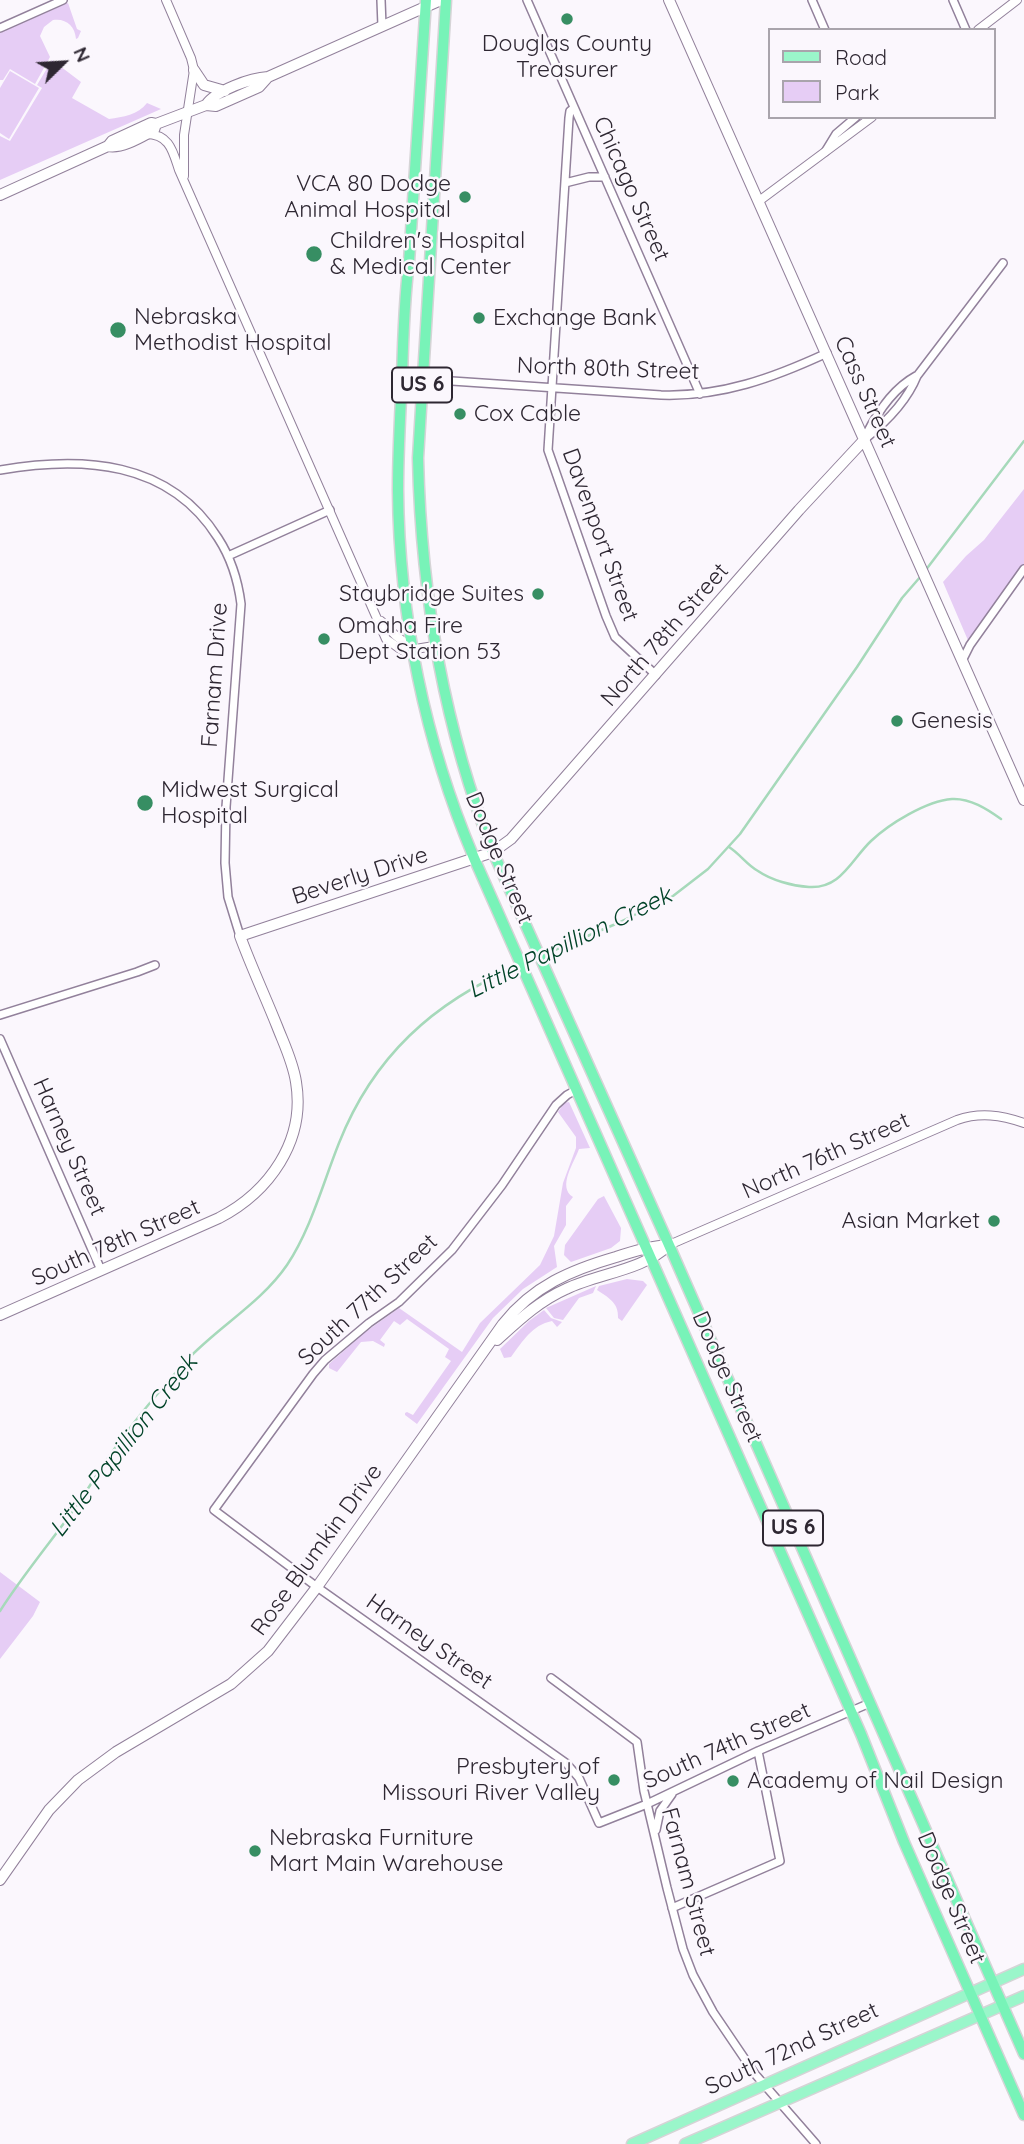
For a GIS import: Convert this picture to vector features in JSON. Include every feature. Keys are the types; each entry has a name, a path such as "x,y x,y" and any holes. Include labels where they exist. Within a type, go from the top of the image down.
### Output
{"highway":[{"name":"US 6","path":"434,646 426,595 418,458 443,0"},
{"name":"US 6","path":"413,649 400,544 398,463 404,300 409,262 426,4"},
{"name":"Dodge Street","path":"434,646 455,742 474,804 493,852 669,1245 1024,2054"},
{"name":"Dodge Street","path":"413,649 436,752 453,806 474,858 852,1712 904,1842 1024,2115"}],"main road":[{"path":"206,105 211,97 254,78 268,77 426,4 443,0"},
{"name":"Cass Street","path":"669,0 1024,800"},
{"path":"194,70 204,85 225,91"},
{"path":"0,195 108,146 112,141 151,123 161,122 206,105 216,106 259,87 268,77"},
{"path":"108,146 115,148 146,134 161,122"},
{"name":"North 78th Street","path":"493,852 525,826 799,510 865,439"},
{"name":"Beverly Drive","path":"240,936 493,852"},
{"name":"Farnam Drive","path":"240,936 289,1056 297,1090 295,1125 283,1159 267,1183 246,1202"},
{"name":"South 78th Street","path":"0,1315 219,1218 246,1202"},
{"name":"Rose Blumkin Drive","path":"0,1880 49,1810 67,1790 117,1752 211,1698 243,1675 276,1642 514,1310 547,1283 577,1269 646,1248 669,1245"},
{"name":"North 76th Street","path":"651,1260 669,1245"},
{"name":"Rose Blumkin Drive","path":"484,1352 527,1313 560,1291 590,1278 651,1260"},
{"name":"South 72nd Street","path":"632,2144 1024,1969"},
{"name":"South 72nd Street","path":"685,2144 1024,1996"}],"street":[{"path":"0,28 63,0"},
{"path":"166,0 194,70 183,153 184,177"},
{"path":"381,0 382,26"},
{"name":"Chicago Street","path":"527,0 700,394"},
{"path":"812,0 824,28"},
{"path":"953,0 965,28"},
{"path":"981,28 1017,0"},
{"name":"Davenport Street","path":"574,108 569,116 547,444 549,457 615,636 656,675"},
{"path":"825,152 836,134 854,119"},
{"path":"759,201 869,119"},
{"path":"146,134 161,137 168,142 376,613 395,635 413,649 434,646"},
{"path":"565,183 586,177 605,177"},
{"path":"865,439 907,396 917,376 1003,263"},
{"name":"North 80th Street","path":"422,379 661,395 700,394 759,382 827,353"},
{"name":"Farnam Drive","path":"0,470 64,464 114,468 145,475 175,491 191,504 214,531 228,556 238,583 241,604 226,807 225,863 229,897 240,936"},
{"path":"228,556 330,510"},
{"path":"962,661 970,645 1024,569"},
{"path":"0,1016 155,965"},
{"name":"Harney Street","path":"0,1039 101,1270"},
{"name":"South 77th Street","path":"214,1510 325,1360 369,1322 400,1302 445,1257 502,1185 556,1105 576,1090"},
{"name":"North 76th Street","path":"669,1245 957,1120 986,1115 1024,1123"},
{"name":"Harney Street","path":"214,1510 317,1587 566,1763 579,1779 599,1824"},
{"name":"Farnam Street","path":"551,1678 637,1742 647,1804 672,1908 700,1990 735,2046 764,2085 816,2144"},
{"name":"South 74th Street","path":"599,1824 870,1703"},
{"path":"672,1908 780,1861 758,1751"},
{"path":"656,1835 660,1811 674,1791"}],"green space":[{"path":"68,3 77,29 81,31 78,38 76,39 69,24 62,20 53,20 44,27 40,36 50,57 35,84 10,69 3,80 0,80 0,33"},
{"path":"52,60 81,82 72,98 109,119 135,113 147,103 161,109 0,180 0,136 10,141 42,88 37,85"},
{"path":"10,71 39,88 9,139 0,133 0,88"},
{"path":"1024,489 1024,569 970,645 943,582 984,540"},
{"path":"569,1102 590,1148 579,1149 568,1174 566,1187 573,1197 566,1206 566,1225 554,1246 557,1267 523,1289 493,1318 417,1424 405,1413 413,1415 451,1361 445,1357 449,1349 407,1319 400,1325 394,1321 380,1340 385,1344 384,1347 373,1341 361,1342 337,1372 329,1368 329,1364 364,1333 399,1308 462,1352 480,1323 540,1265 554,1236 563,1183 576,1148 576,1137 558,1112 564,1103"},
{"path":"604,1196 621,1228 620,1241 611,1248 571,1262 564,1255 565,1245 598,1199"},
{"path":"627,1279 643,1281 647,1285 622,1321 618,1318 614,1304 597,1290 599,1286"},
{"path":"596,1286 593,1293 579,1298 563,1320 554,1318 546,1308"},
{"path":"544,1310 551,1318 562,1322 557,1327 552,1321 539,1326 528,1335 511,1357 504,1358 500,1349"},
{"path":"0,1572 40,1602 33,1616 0,1659"}],"waterway":[{"name":"Little Papillion Creek","path":"925,571 1024,441"},
{"name":"Little Papillion Creek","path":"543,955 673,896 708,869 740,834 902,598 921,576"},
{"path":"729,847 754,869 769,877 796,885 820,886 845,872 871,841 888,828 908,814 931,804 952,799 965,800 1001,819"},
{"name":"Little Papillion Creek","path":"524,963 537,958"},
{"name":"Little Papillion Creek","path":"0,1611 147,1406 187,1360 265,1291 287,1265 310,1221 353,1112 388,1059 433,1015 487,980 518,966"}],"place":[{"name":"Douglas County Treasurer","path":"567,19"},
{"name":"VCA 80 Dodge Animal Hospital","path":"465,197"},
{"name":"Children's Hospital & Medical Center","path":"314,254"},
{"name":"Exchange Bank","path":"479,318"},
{"name":"Nebraska Methodist Hospital","path":"118,330"},
{"name":"Cox Cable","path":"460,414"},
{"name":"Staybridge Suites","path":"538,594"},
{"name":"Omaha Fire Dept Station 53","path":"324,639"},
{"name":"Genesis","path":"897,721"},
{"name":"Midwest Surgical Hospital","path":"145,803"},
{"name":"Asian Market","path":"994,1221"},
{"name":"Presbytery of Missouri River Valley","path":"614,1780"},
{"name":"Academy of Nail Design","path":"733,1781"},
{"name":"Nebraska Furniture Mart Main Warehouse","path":"255,1851"}]}
